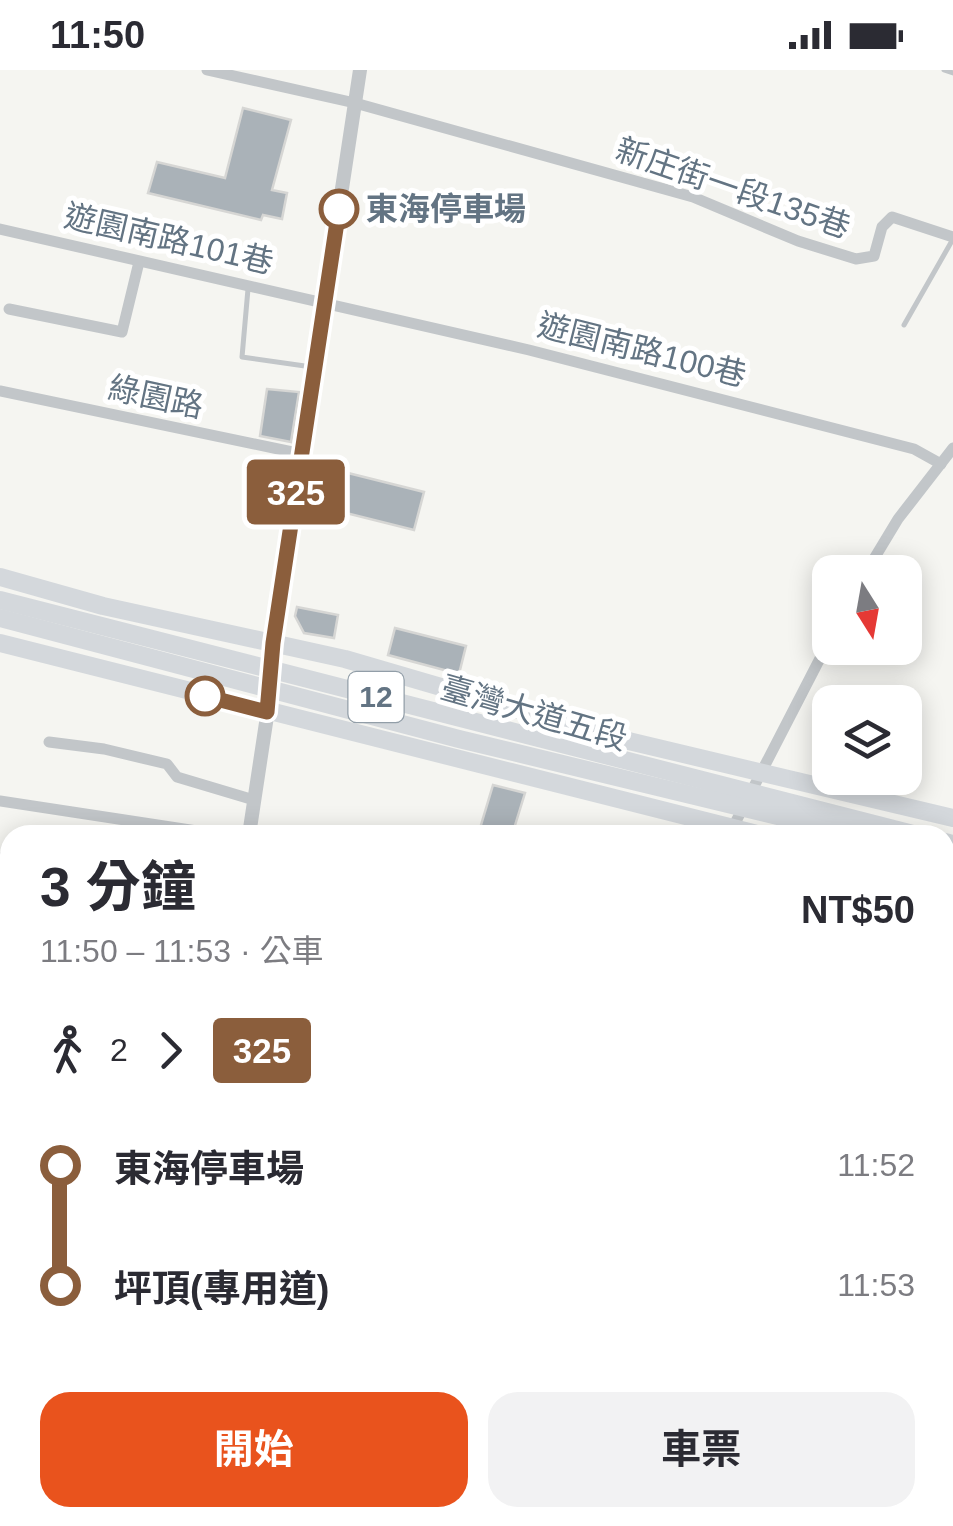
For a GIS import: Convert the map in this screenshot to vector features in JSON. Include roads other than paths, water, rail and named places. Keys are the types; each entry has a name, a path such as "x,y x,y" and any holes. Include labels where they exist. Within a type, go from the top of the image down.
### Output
{"main road":[{"name":"臺灣大道五段","path":"0,578 103,606 345,659 616,738 953,818"},
{"name":"臺灣大道五段","path":"0,600 616,778 749,798 872,825"},
{"name":"臺灣大道五段","path":"0,618 272,680"},
{"name":"臺灣大道五段","path":"0,643 708,825"},
{"name":"臺灣大道五段","path":"749,798 827,825"}],"street":[{"path":"208,70 355,103"},
{"path":"250,825 272,680 273,643 360,70"},
{"name":"新庄街一段135巷","path":"355,103 694,197 798,241 856,259 874,256 882,227 892,217 953,238"},
{"name":"遊園南路101巷","path":"0,229 325,304"},
{"path":"8,309 122,332 139,262"},
{"name":"遊園南路100巷","path":"325,304 530,350 914,449 940,464"},
{"name":"綠園路","path":"0,392 302,454"},
{"path":"876,555 898,519 953,448"},
{"path":"734,825 817,665"},
{"path":"48,742 104,749 168,764 177,777 254,800"},
{"path":"0,800 159,825"}],"lane":[{"path":"944,70 953,73"},
{"path":"904,325 953,238"},
{"path":"248,286 242,357 315,367"}],"place":[{"name":"東海停車場","path":"339,209"}]}
